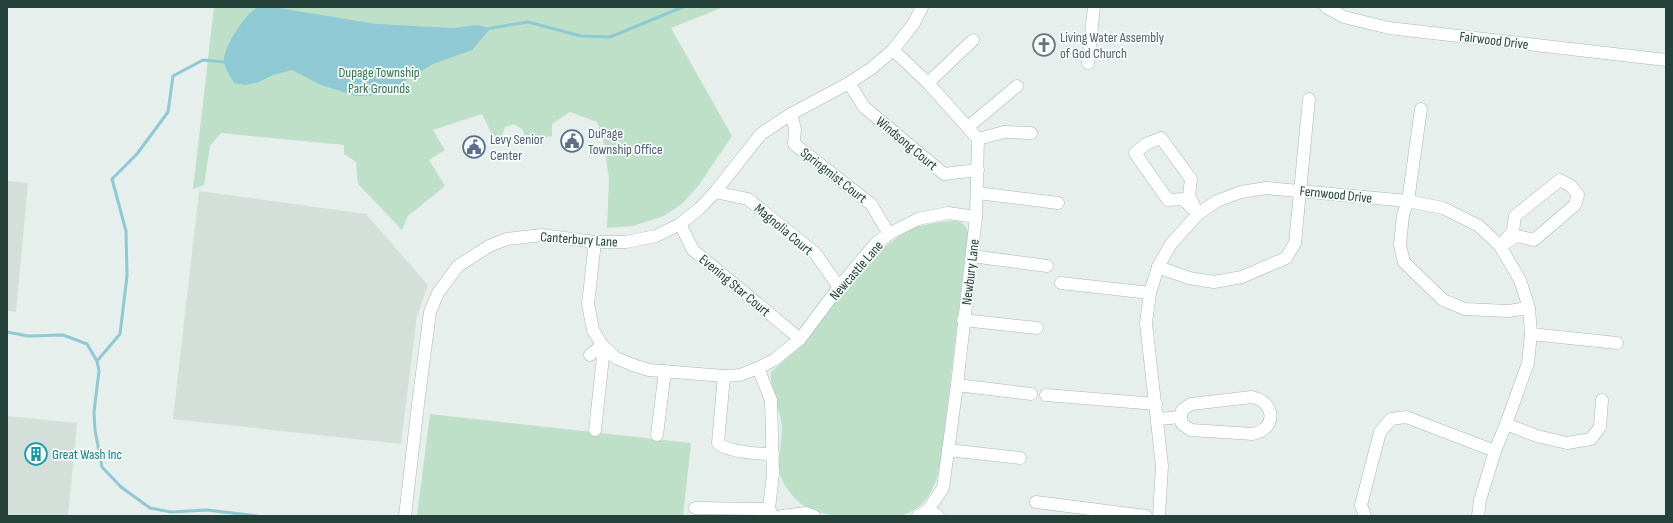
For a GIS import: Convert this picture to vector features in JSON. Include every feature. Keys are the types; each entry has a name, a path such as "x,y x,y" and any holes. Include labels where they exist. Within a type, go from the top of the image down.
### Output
{"street":[{"name":"Canterbury Lane","path":"405,516 430,312 438,293 458,266 489,246 507,239 542,234 595,242 626,242 656,236 680,224 699,209 715,192 761,134 791,114 849,83 872,68 893,50 914,23 922,7"},
{"path":"1088,63 1094,7"},
{"name":"Fairwood Drive","path":"1326,7 1344,17 1389,28 1666,60"},
{"path":"928,83 973,40"},
{"path":"893,50 928,83 978,139 1004,132 1031,133"},
{"name":"Windsong Court","path":"849,83 864,107 944,174 978,170"},
{"path":"968,127 1017,86"},
{"path":"1158,267 1189,278 1214,282 1242,277 1286,258 1295,243 1309,99"},
{"path":"1421,109 1408,201 1403,215 1400,245 1404,262 1443,300 1465,309 1508,311 1529,308"},
{"name":"Springmist Court","path":"791,114 794,130 794,144 871,204 888,234"},
{"path":"1161,138 1192,179 1189,195 1198,214 1183,199 1168,200 1135,153 1146,144 1161,138"},
{"name":"Newbury Lane","path":"929,514 943,488 957,385 963,320 976,217 978,139"},
{"path":"1560,180 1571,186 1578,195 1575,205 1534,240 1517,236 1500,246 1513,231 1515,216 1560,180"},
{"name":"Fernwood Drive","path":"1159,516 1162,466 1158,419 1146,323 1150,293 1158,267 1171,244 1198,214 1217,201 1242,192 1266,188 1408,201 1443,208 1480,226 1500,246 1520,280 1529,308 1531,334 1528,363 1495,451 1480,500 1478,516"},
{"name":"Magnolia Court","path":"715,192 748,199 815,253 839,287"},
{"path":"977,193 1058,203"},
{"name":"Newcastle Lane","path":"758,368 774,360 800,339 839,287 875,244 888,234 918,219 948,213 976,217"},
{"name":"Evening Star Court","path":"680,224 692,250 800,339"},
{"path":"595,242 588,304 593,330 603,346 616,358 633,366 649,370 665,370 724,376 740,375 758,368 771,400 773,454 771,513 695,508"},
{"path":"972,256 1047,266"},
{"path":"1062,283 1150,293"},
{"path":"963,320 1037,328"},
{"path":"1531,334 1617,342"},
{"path":"590,355 603,346"},
{"path":"595,430 603,346"},
{"path":"657,435 665,370"},
{"path":"724,376 718,443 721,446 746,452 773,454"},
{"path":"957,385 1030,394"},
{"path":"1046,395 1156,404"},
{"path":"1252,397 1265,402 1271,415 1266,428 1253,434 1191,430 1182,424 1181,417 1182,410 1191,404 1252,397"},
{"path":"1506,424 1537,436 1567,443 1592,439 1600,427 1602,400"},
{"path":"1158,419 1181,417"},
{"path":"1365,516 1361,505 1380,432 1391,419 1406,417 1495,451"},
{"path":"948,450 1020,458"},
{"path":"1036,502 1146,516"},
{"path":"782,516 806,513 814,516"}],"shaded area":[{"path":"7,181 28,183 16,312 7,311"},
{"path":"199,191 366,214 428,285 417,316 401,444 173,419"},
{"path":"7,416 77,423 68,516 7,516"}],"green space":[{"name":"Dupage Township Park Grounds","path":"214,7 724,7 671,28 732,136 699,185 683,203 664,216 633,226 607,228 609,178 603,140 597,122 570,112 552,124 552,136 527,141 522,129 514,124 505,127 502,136 494,138 482,114 433,130 445,150 429,160 445,186 408,216 402,230 358,184 356,162 344,154 344,145 221,133 210,146 204,185 193,189"},
{"path":"954,221 963,224 968,232 942,452 938,473 931,492 919,507 899,516 845,516 823,514 809,509 794,497 786,487 781,477 779,459 782,428 780,414 773,393 771,372 785,360 806,337 878,251 915,227"},
{"path":"430,414 691,443 683,516 417,516"}],"water":[{"path":"258,7 273,7 376,24 454,28 476,25 491,28 472,50 433,64 398,85 376,95 356,96 321,85 292,70 246,85 234,83 224,62 224,56 241,23 253,10"}],"waterway":[{"path":"491,28 528,22 581,36 610,37 683,7"},
{"path":"97,361 120,334 127,276 126,231 112,179 137,154 168,112 173,76 203,60 224,62"},
{"path":"7,332 28,336 63,335 87,344 97,361 99,371 94,412 95,430 102,467 121,487 150,508 171,512 207,510 257,516"}],"place":[{"name":"Living Water Assembly of God Church","path":"1044,45"},
{"name":"DuPage Township Office","path":"572,141"},
{"name":"Levy Senior Center","path":"474,147"},
{"name":"Great Wash Inc","path":"36,454"}]}
